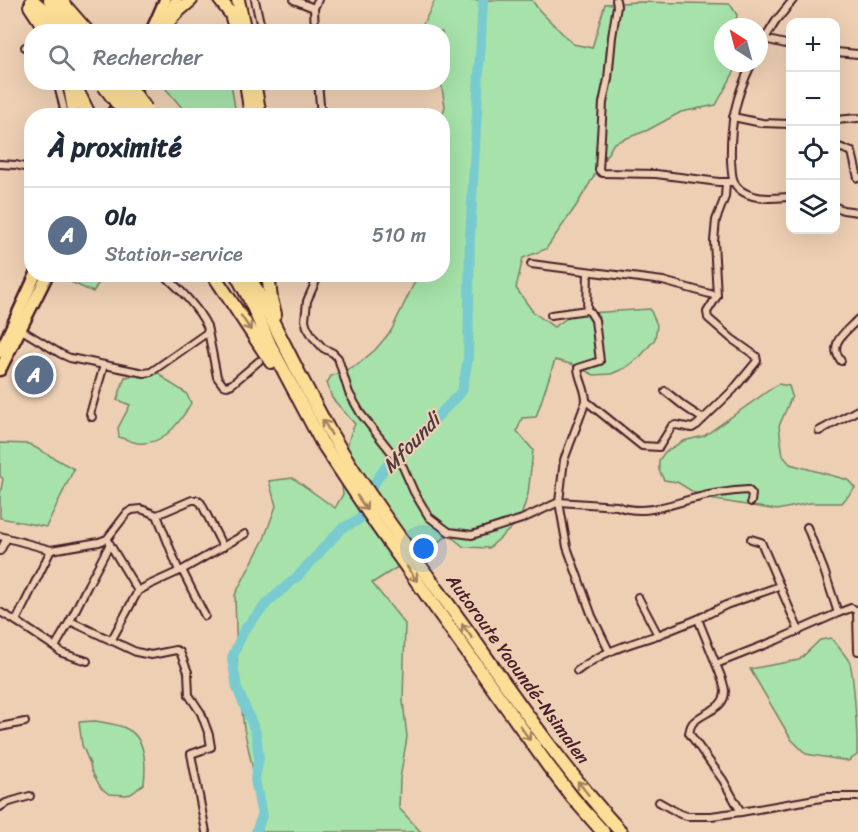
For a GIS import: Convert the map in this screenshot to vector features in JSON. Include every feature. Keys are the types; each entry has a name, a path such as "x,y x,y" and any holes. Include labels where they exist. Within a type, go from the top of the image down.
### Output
{"highway":[{"path":"26,0 43,24"},
{"path":"32,0 56,24"},
{"path":"50,0 70,24"},
{"path":"60,0 81,24"},
{"path":"65,0 83,24"},
{"path":"160,24 165,0"},
{"path":"162,24 176,0"},
{"path":"165,24 191,0"},
{"path":"220,0 231,14 234,24"},
{"path":"238,0 243,24"},
{"path":"72,90 74,108"},
{"path":"75,90 86,108"},
{"path":"110,90 120,108"},
{"path":"114,90 139,108"},
{"path":"116,108 124,90"},
{"path":"132,90 143,108"},
{"path":"128,108 135,90"},
{"path":"247,90 250,108"},
{"path":"255,90 259,108"},
{"path":"0,352 32,282"},
{"path":"0,370 10,328 42,282"},
{"path":"218,282 321,441"},
{"name":"Autoroute Yaoundé-Nsimalen","path":"240,282 270,345 321,441 352,477 549,767 603,832"},
{"name":"Autoroute Yaoundé-Nsimalen","path":"252,282 352,477"},
{"path":"268,282 274,313 301,376"},
{"name":"Autoroute Yaoundé-Nsimalen","path":"383,524 594,803 621,832"}],"street":[{"path":"255,0 260,24"},
{"path":"294,0 314,8"},
{"path":"315,24 314,8 318,0"},
{"path":"616,0 608,79 603,103 599,170 602,173 656,174 730,182 756,198 786,197"},
{"path":"768,33 793,0"},
{"path":"768,40 786,44"},
{"path":"840,52 858,54"},
{"path":"586,401 642,446 659,447 672,426 692,428 704,419 733,390 757,361 756,356 708,318 707,312 717,296 714,241 716,220 730,182 733,117 748,72"},
{"path":"59,90 63,108"},
{"path":"319,90 320,108"},
{"path":"733,117 762,123 786,124"},
{"path":"840,120 858,118"},
{"path":"840,147 852,152 858,178"},
{"path":"0,164 24,167"},
{"path":"840,209 857,212"},
{"path":"531,264 663,281 717,296"},
{"path":"587,310 588,272"},
{"path":"171,282 203,319 208,332 217,377 223,385 232,384 259,361"},
{"path":"316,282 307,302 306,327 323,348 338,358 350,393 361,414 403,467 429,517 449,532 472,535 522,519 559,502 641,510 665,507 699,497 748,490 752,494 751,502"},
{"path":"551,315 587,310 593,314 595,320 600,362 578,368 586,393 586,401 564,460 559,502 567,547 592,616 609,651"},
{"path":"841,361 837,356 836,343 858,319"},
{"path":"10,328 70,358 148,373 208,332"},
{"path":"92,417 90,414 104,365"},
{"path":"665,391 704,419"},
{"path":"819,431 858,411"},
{"path":"55,646 109,542 127,513 132,510 141,509 157,515 197,500 201,502 223,547"},
{"path":"157,515 181,571 205,616"},
{"path":"807,527 838,613"},
{"path":"111,641 138,591 181,571 245,534"},
{"path":"0,551 3,537 51,550 109,542"},
{"path":"751,539 761,542 799,631"},
{"path":"109,542 138,591"},
{"path":"16,621 51,550"},
{"path":"577,671 591,660 609,651 658,635 726,605 780,586"},
{"path":"638,597 658,635"},
{"path":"716,664 851,608 856,610 857,614 858,651"},
{"path":"0,612 55,646 62,653 87,661"},
{"path":"698,619 725,694 716,707 692,723 689,733 723,780 741,812"},
{"path":"70,621 136,652 151,655 176,650 180,652 188,672 189,695 201,713 211,747 191,754 206,832"},
{"path":"0,727 25,722"},
{"path":"0,807 30,796"},
{"path":"659,802 687,816 711,816 827,797 858,796"}],"green space":[{"path":"435,0 532,0 573,44 592,48 605,4 637,2 730,4 736,18 714,18 714,72 734,72 716,105 681,112 648,130 614,143 576,206 546,249 523,258 516,288 533,312 554,327 573,314 650,309 657,325 655,339 640,357 625,368 611,374 594,375 574,365 555,360 536,417 522,418 517,431 533,450 528,494 520,520 489,548 464,547 449,535 372,583 405,624 403,701 407,737 400,779 399,808 421,832 262,832 258,793 244,729 237,664 235,595 264,539 276,506 269,481 293,478 335,508 343,494 342,482 348,445 355,424 332,398 327,383 331,376 357,365 375,350 391,331 415,282 450,282 450,108 444,108 442,90 450,90 450,24 423,24"},
{"path":"167,90 232,90 235,108 182,108"},
{"path":"70,282 99,282 93,292"},
{"path":"152,367 186,393 191,403 170,432 155,441 138,443 119,437 118,428 130,405 117,400 125,377 134,376"},
{"path":"778,384 789,386 792,396 779,426 783,456 790,464 848,480 855,488 842,503 810,503 777,510 703,498 677,482 664,480 659,470 659,460 665,452 683,441 704,436"},
{"path":"0,443 29,444 74,469 46,527 0,518 3,479 0,476"},
{"path":"831,638 843,652 851,667 857,755 848,761 806,754 791,739 750,669 799,660 820,640"},
{"path":"95,721 123,727 138,739 145,761 144,784 131,794 109,794 101,788 91,770 82,745 79,722"}],"waterway":[{"name":"Mfoundi","path":"256,832 262,816 255,779 259,758 256,733 237,688 232,658 244,630 268,602 298,576 342,528 362,516 373,485 389,462 413,442 462,391 468,359 470,238 483,0"}],"place":[{"name":"Ola","path":"34,375"}]}
